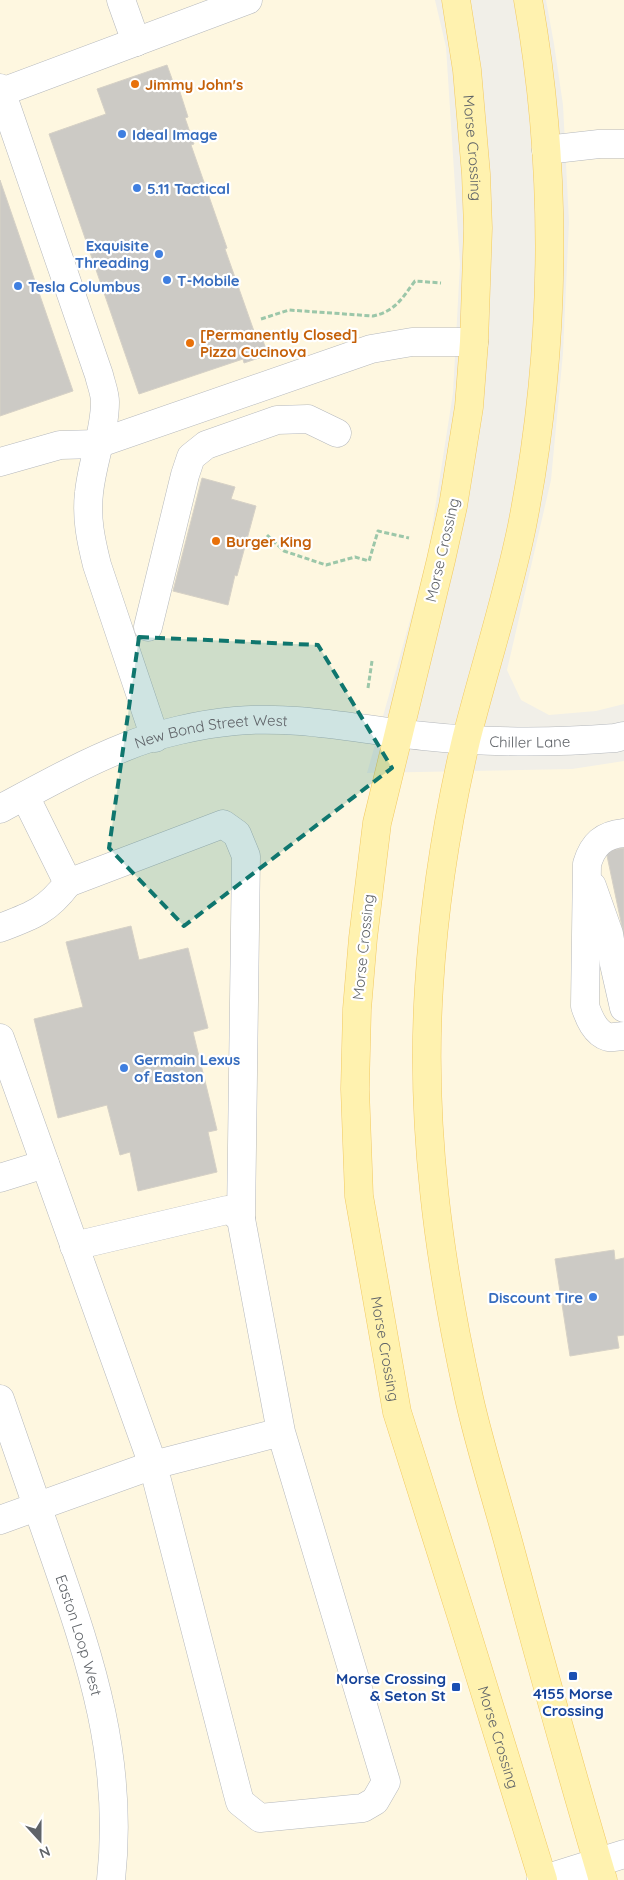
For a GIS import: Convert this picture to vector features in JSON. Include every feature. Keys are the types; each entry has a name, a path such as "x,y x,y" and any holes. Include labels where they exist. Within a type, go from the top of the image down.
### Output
{"main road":[{"name":"Morse Crossing","path":"456,0 469,88 476,174 478,237 474,342 469,407 453,506 377,823 363,938 357,1009 355,1089 359,1196 397,1412 464,1621 542,1880"},
{"path":"528,0 536,50 546,150 550,299 540,413 522,525 510,581 466,739 442,858 429,988 427,1075 430,1162 444,1270 470,1402 600,1871"}],"street":[{"path":"121,0 136,42"},
{"path":"155,738 97,565 91,540 88,516 89,494 104,419 105,399 99,375 1,90 248,0"},
{"path":"546,150 599,144 624,144"},
{"path":"0,462 60,445 98,444 371,349 412,342 474,342"},
{"path":"148,627 191,456 206,445 277,420 308,419 337,433"},
{"name":"New Bond Street West","path":"0,809 101,757 127,746 195,727 234,721 302,720 435,738"},
{"name":"Chiller Lane","path":"435,738 538,743 624,736"},
{"path":"25,796 68,883"},
{"path":"0,928 32,916 55,900 68,883 223,824 237,834 246,856 241,1219 281,1432 386,1782 375,1801 363,1808 260,1818 240,1802 153,1465 0,1038"},
{"path":"624,833 601,840 591,850 587,864 585,1006 590,1021 599,1032 609,1038 624,1036"},
{"path":"587,871 609,934 624,1008"},
{"path":"0,1178 45,1164"},
{"path":"74,1246 227,1210 233,1212 241,1219"},
{"name":"Easton Loop West","path":"0,1399 81,1632 100,1701 107,1736 112,1780 114,1846 111,1880"},
{"path":"0,1520 153,1465 281,1432"},
{"path":"542,1880 600,1871 624,1854"}],"path":[{"path":"260,319 289,310 373,316 385,314 394,308 415,281 441,283"},
{"path":"267,535 284,551 326,565 355,557 369,561 378,531 409,538"},
{"path":"368,688 372,662"}],"highlighted area":[{"path":"139,637 318,645 392,768 184,926 109,848"}],"shaded area":[{"path":"0,0 435,0 446,47 460,264 453,393 427,560 367,773 572,769 624,761 624,1880 0,1880"},
{"path":"546,0 624,0 624,704 596,711 549,715 521,700 507,670 551,480 563,353 569,222 563,105"}],"building":[{"path":"167,65 176,90 179,89 188,117 185,118 194,144 191,145 227,248 225,249 255,334 260,332 268,355 244,363 243,359 139,394 49,134 106,114 97,89"},
{"name":"Tesla Columbus","path":"0,180 73,391 0,416"},
{"name":"Burger King","path":"202,478 235,487 231,499 256,506 228,605 173,591"},
{"path":"624,848 624,936 606,851"},
{"name":"Germain Lexus of Easton","path":"131,926 139,960 188,948 208,1028 193,1032 217,1130 208,1132 217,1172 138,1191 130,1152 120,1155 107,1105 58,1118 34,1019 83,1007 66,942"},
{"name":"Discount Tire","path":"614,1250 615,1260 624,1258 624,1335 617,1336 619,1348 570,1356 555,1259"}],"place":[{"name":"Jimmy John's","path":"135,84"},
{"name":"Ideal Image","path":"122,134"},
{"name":"5.11 Tactical","path":"137,188"},
{"name":"Exquisite Threading","path":"159,254"},
{"name":"T-Mobile","path":"167,280"},
{"name":"Tesla Columbus","path":"18,286"},
{"name":"[Permanently Closed] Pizza Cucinova","path":"190,343"},
{"name":"Burger King","path":"216,541"},
{"name":"Germain Lexus of Easton","path":"124,1068"},
{"name":"Discount Tire","path":"593,1297"},
{"name":"4155 Morse Crossing","path":"573,1676"},
{"name":"Morse Crossing & Seton St","path":"456,1687"}]}
